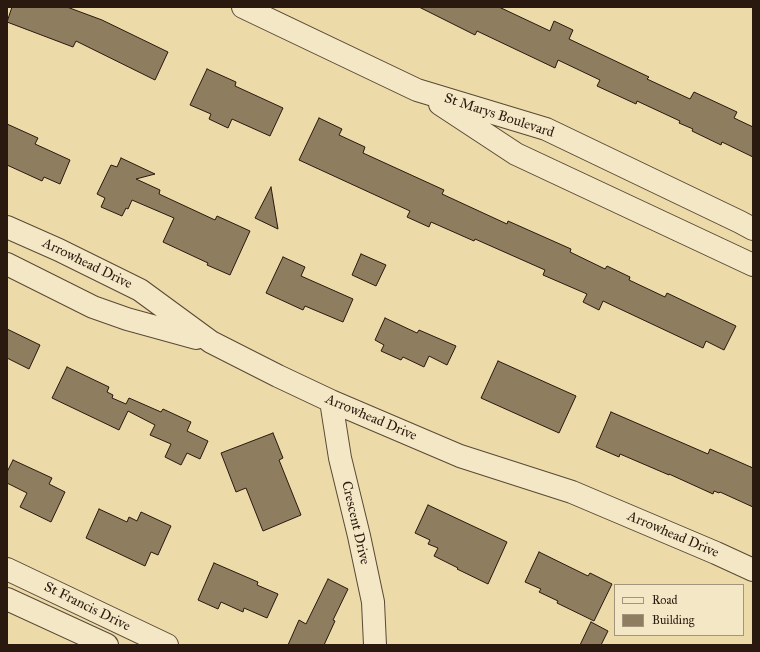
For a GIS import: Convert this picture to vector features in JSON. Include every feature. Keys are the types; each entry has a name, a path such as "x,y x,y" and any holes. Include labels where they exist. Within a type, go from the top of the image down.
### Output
{"street":[{"name":"St Marys Boulevard","path":"243,7 417,90 546,129 753,230"},
{"path":"417,90 516,154 753,265"},
{"name":"Arrowhead Drive","path":"7,227 59,250 140,290 211,342 331,401 460,456 572,492 753,570"},
{"path":"7,264 93,307 127,319 211,342"},
{"name":"Crescent Drive","path":"331,401 340,458 373,602 376,645"},
{"name":"St Francis Drive","path":"7,569 167,645"},
{"path":"7,599 107,645"}],"building":[{"path":"12,7 67,7 102,20 168,52 155,80 76,41 73,47 7,22"},
{"path":"419,7 499,7 550,31 554,21 573,30 569,39 649,77 647,79 690,99 694,92 737,112 734,118 753,127 753,157 722,142 721,145 692,131 693,129 679,123 680,121 637,101 636,104 597,86 600,80 558,60 555,68 477,31 475,35"},
{"path":"207,69 236,82 235,86 283,108 270,136 232,119 228,128 209,119 211,114 190,105"},
{"path":"319,118 342,129 339,135 365,147 363,153 444,190 442,194 507,224 508,221 571,249 570,252 605,269 607,266 630,277 629,280 665,297 667,293 736,326 724,350 706,341 703,348 603,301 599,310 583,302 587,294 543,275 545,270 475,239 474,241 431,222 429,227 407,217 410,211 299,160"},
{"path":"7,124 38,138 35,144 70,160 60,184 44,177 42,181 7,165"},
{"path":"121,158 155,174 136,179 160,190 159,194 215,220 217,216 250,231 230,275 163,242 174,218 132,200 128,209 126,208 122,216 101,207 105,198 97,194 111,165 117,167"},
{"path":"271,187 278,229 255,218"},
{"path":"361,254 386,265 376,286 352,275"},
{"path":"283,257 305,267 301,276 353,299 343,322 305,306 303,310 266,293"},
{"path":"385,318 417,333 419,330 456,346 447,365 429,356 424,367 403,357 401,360 381,351 384,345 375,340"},
{"path":"7,329 40,345 29,369 7,358"},
{"path":"498,361 576,396 559,433 481,398"},
{"path":"67,367 109,387 107,392 113,395 112,398 126,404 129,398 161,412 163,409 191,422 187,431 208,441 200,459 187,453 181,465 165,457 171,444 150,435 155,425 128,411 119,430 52,398"},
{"path":"611,412 708,454 710,449 753,468 753,507 720,492 714,491 713,494 620,454 619,457 596,447"},
{"path":"273,433 283,458 279,460 301,515 263,531 246,488 236,492 221,453"},
{"path":"13,460 52,478 49,484 65,492 51,522 20,507 27,493 7,483 7,472"},
{"path":"428,505 507,542 488,584 434,556 438,548 428,544 430,540 415,533"},
{"path":"99,509 127,522 129,517 137,521 141,512 171,526 158,555 151,552 145,566 86,538"},
{"path":"539,552 588,576 590,573 612,584 594,621 557,603 558,601 539,592 541,589 525,582"},
{"path":"214,563 258,582 257,585 278,594 267,618 244,608 243,612 221,602 218,609 198,600"},
{"path":"328,579 348,589 333,620 335,621 324,645 288,645 299,620 306,624"},
{"path":"591,622 608,631 601,645 580,645"}]}
